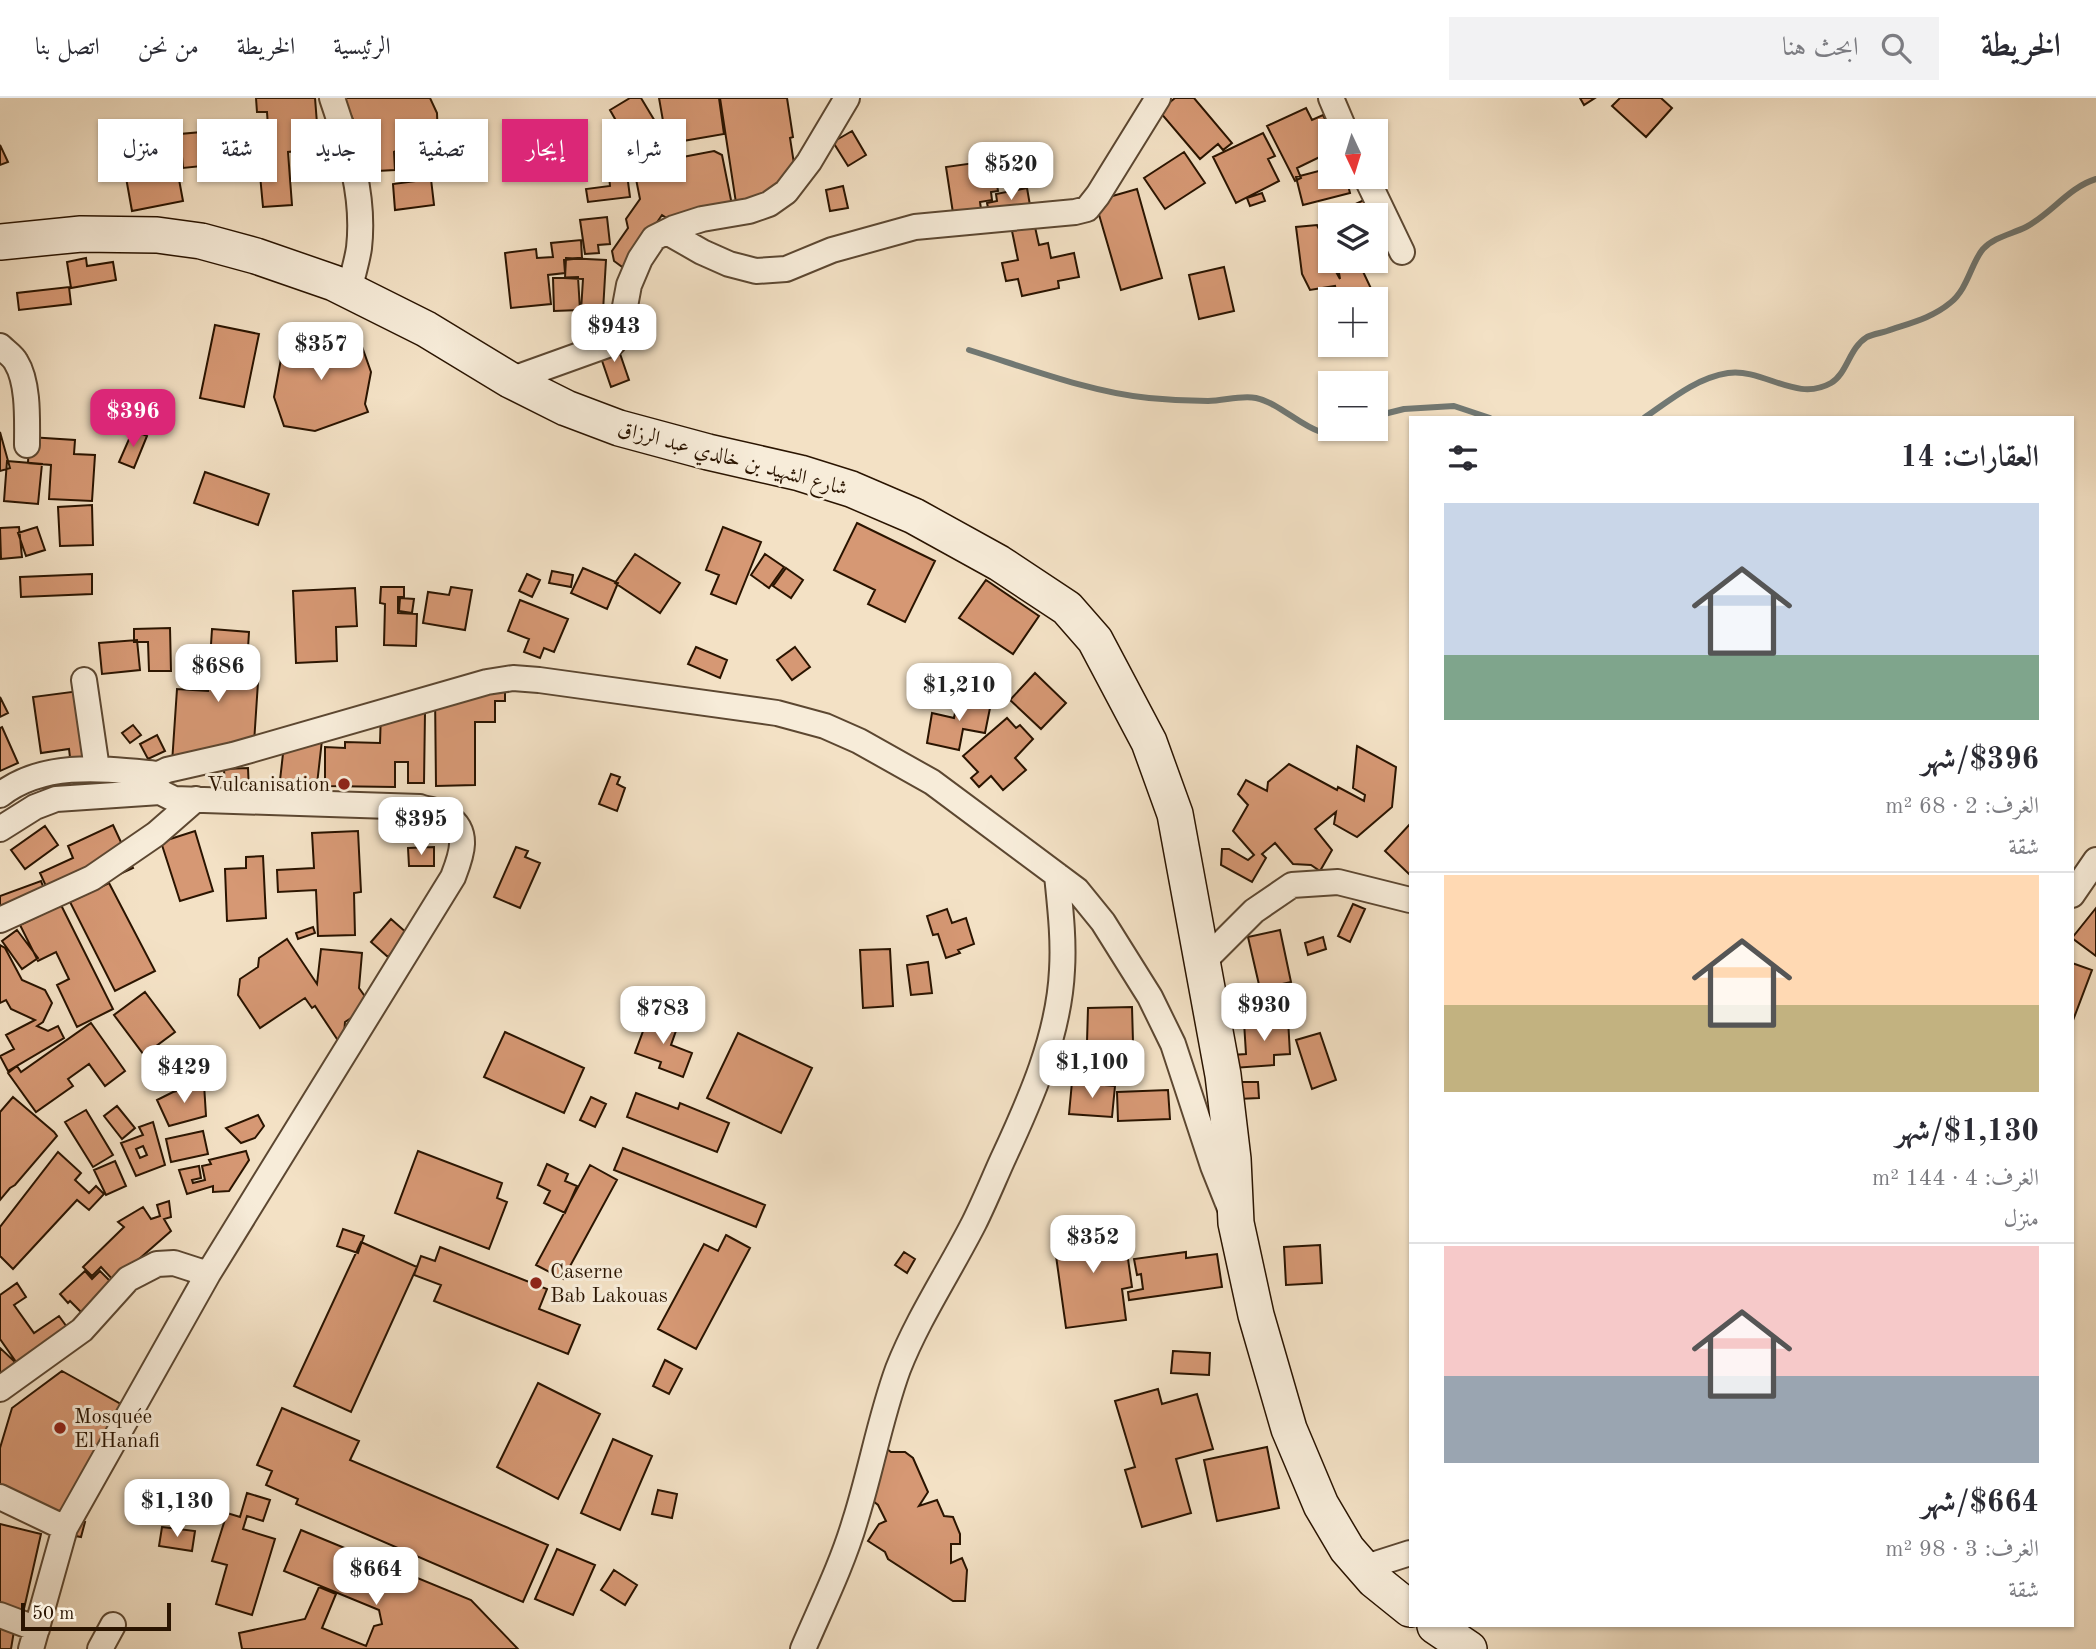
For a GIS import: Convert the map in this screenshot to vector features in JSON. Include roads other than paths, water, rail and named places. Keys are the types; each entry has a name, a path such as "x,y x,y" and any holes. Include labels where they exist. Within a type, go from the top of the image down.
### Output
{"main road":[{"name":"شارع الشهيد بن خالدي عبد الرزاق","path":"0,242 81,234 157,235 201,241 256,256 334,283 426,329 510,380 566,408 619,428 800,473 851,489 914,516 987,556 1068,608 1095,640 1149,742 1175,814 1223,1075 1233,1158 1236,1223 1255,1315 1289,1429 1321,1505 1347,1549 1374,1580 1409,1608"},
{"path":"1436,1627 1469,1649"}],"street":[{"path":"332,98 352,158 361,216 359,250 349,291"},
{"path":"510,380 613,343 620,332 629,285 640,259 654,238 702,219 749,211 769,204 786,192 809,162 847,98"},
{"path":"667,232 729,264 756,271 786,269 832,250 915,227 1087,209 1158,98"},
{"path":"1331,98 1341,119"},
{"path":"1372,189 1402,252"},
{"path":"0,346 16,361 23,383 27,445"},
{"path":"160,783 167,770 233,755 487,682 513,678 777,713 825,726 859,741 932,782 1077,890 1103,922 1150,997 1173,1044 1213,1166 1236,1223"},
{"path":"84,680 97,769"},
{"path":"0,795 42,774 97,769 160,783 174,799 420,807 447,816 461,832 463,852 453,877 208,1274 65,1528 34,1639 0,1615"},
{"path":"0,830 35,807 56,799 160,783"},
{"path":"0,920 92,878 156,834 196,799"},
{"path":"2074,892 2096,860"},
{"path":"803,1649 854,1526 869,1478 884,1410 899,1366 925,1311 974,1223 1019,1125 1046,1055 1058,1008 1062,971 1057,874"},
{"path":"1203,962 1254,911 1292,885 1338,882 1409,900"},
{"path":"0,1388 82,1330 128,1279 156,1264 165,1263 174,1263 208,1274"},
{"path":"0,1497 65,1528"},
{"path":"1363,1568 1409,1553"},
{"path":"100,1649 113,1625"}],"waterway":[{"path":"1647,416 1694,385 1728,373 1754,375 1805,389 1831,383 1841,374 1856,348 1867,337 1936,313 1961,291 1987,245 2035,222 2077,188 2096,179"},
{"path":"969,350 1058,378 1127,395 1208,401 1256,398 1268,402 1318,431"},
{"path":"1388,413 1404,409 1454,406 1484,416"}],"place":[{"name":"Vulcanisation","path":"344,784"},
{"name":"Caserne Bab Lakouas","path":"536,1283"},
{"name":"Mosquée El Hanafi","path":"60,1428"}]}
